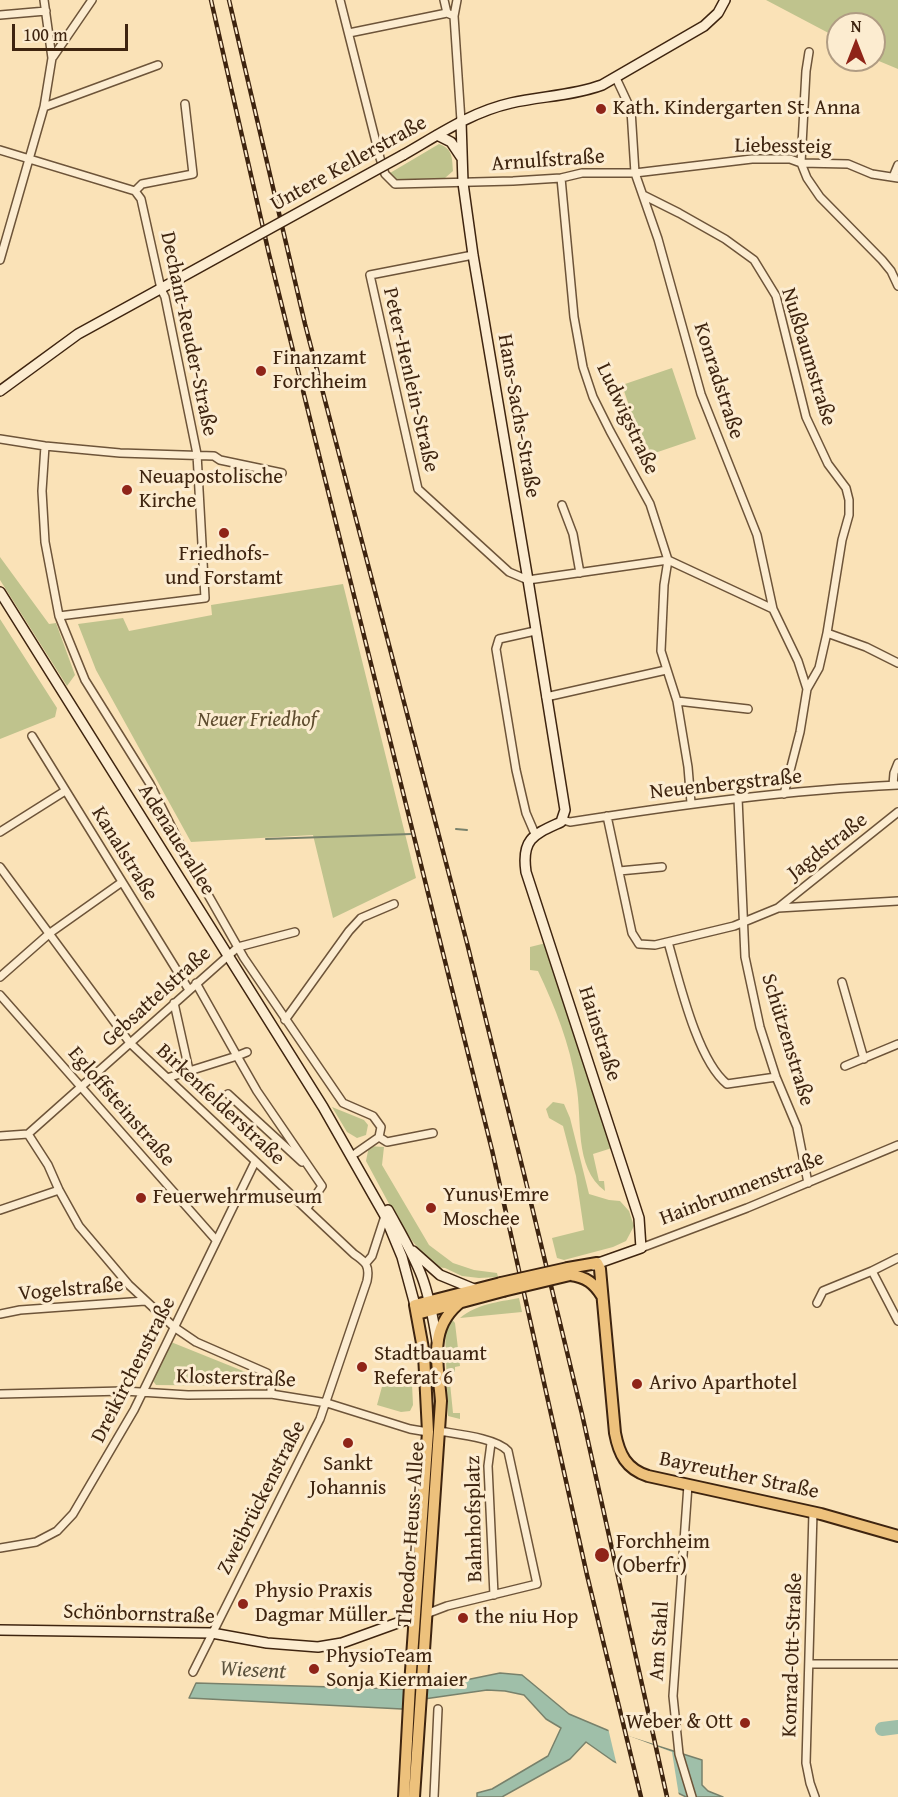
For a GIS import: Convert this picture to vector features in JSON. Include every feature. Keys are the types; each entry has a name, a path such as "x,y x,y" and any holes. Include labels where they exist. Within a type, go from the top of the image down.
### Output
{"main road":[{"path":"416,1309 462,1301 502,1287 569,1272 597,1263"},
{"name":"Bayreuther Straße","path":"597,1263 602,1275 615,1433 620,1453 627,1463 642,1474 813,1512 898,1536"},
{"path":"569,1272 587,1279 598,1288 603,1297"},
{"path":"431,1306 474,1289 502,1287"},
{"path":"437,1341 442,1323 450,1311 462,1301"},
{"name":"Theodor-Heuss-Allee","path":"415,1684 426,1614 434,1432 416,1309"},
{"name":"Theodor-Heuss-Allee","path":"409,1794 415,1684 414,1617 434,1432 441,1401 437,1341"},
{"path":"414,1617 426,1614"}],"street":[{"path":"0,260 44,107 52,58 44,0"},
{"path":"340,0 349,33 450,15"},
{"path":"444,0 450,15"},
{"path":"450,15 457,0"},
{"name":"Untere Kellerstraße","path":"0,391 78,334 460,121 512,102 587,91 616,78 704,26 718,13 724,0"},
{"path":"52,58 88,1"},
{"path":"0,15 46,11"},
{"name":"Hans-Sachs-Straße","path":"450,15 463,183 473,255 565,810 563,820"},
{"name":"Arnulfstraße","path":"349,33 385,174 395,184 463,183 561,178 582,174 635,173"},
{"path":"809,52 801,163 807,178 820,197 882,260 891,271 898,286"},
{"path":"44,107 158,65"},
{"name":"Konradstraße","path":"616,78 631,110 635,173 667,269 701,394 757,535 773,609 798,661 807,689"},
{"path":"0,150 135,191 142,184 192,174 185,104"},
{"path":"434,137 451,142 462,159"},
{"name":"Liebessteig","path":"635,173 752,159 790,159 801,163 848,164 872,174 896,177 898,165"},
{"name":"Ludwigstraße","path":"561,178 574,316 583,367 593,397 650,504 668,560 664,585 661,651 677,701 688,767 691,803"},
{"name":"Dechant-Reuder-Straße","path":"59,616 205,598 197,454 143,203 135,191"},
{"name":"Nußbaumstraße","path":"643,195 739,248 754,261 776,296 806,417 828,464 846,488 849,500 849,515 842,540 827,633 819,668 807,689 800,732 784,794"},
{"name":"Peter-Henlein-Straße","path":"473,255 370,275 418,489 509,572 528,580"},
{"path":"0,439 120,453 214,456 220,460 282,473"},
{"path":"45,446 42,491 45,542 59,616 85,680 150,784 186,856 238,948 285,1020 343,1103 374,1116 381,1127 379,1137 356,1153"},
{"path":"562,505 573,534 580,573"},
{"path":"528,580 668,560 773,609"},
{"name":"Adenauerallee","path":"0,592 323,1107 385,1216 402,1257 416,1309"},
{"path":"535,631 499,639 496,650 526,813 535,834 563,820"},
{"path":"827,633 866,647 898,663"},
{"path":"546,697 666,670"},
{"path":"677,701 748,709"},
{"name":"Kanalstraße","path":"32,736 189,990"},
{"name":"Neuenbergstraße","path":"563,820 570,822 738,798 895,785 894,773 898,763"},
{"path":"0,832 65,791"},
{"name":"Schützenstraße","path":"738,798 745,957 749,981 760,1027 776,1077 796,1127 808,1184"},
{"name":"Jagdstraße","path":"778,908 898,812"},
{"path":"607,816 632,933 639,944 648,946 668,942 744,922 778,908 898,901"},
{"name":"Hainstraße","path":"535,834 525,855 526,872 639,1218 641,1248"},
{"name":"Birkenfelderstraße","path":"0,867 130,1043 255,1162 366,1263"},
{"path":"619,871 662,867"},
{"path":"0,977 50,933 122,882"},
{"path":"285,1020 349,931 361,918 394,904"},
{"path":"238,948 295,932"},
{"path":"668,942 692,1021 704,1051 719,1078 727,1084 776,1077"},
{"name":"Gebsattelstraße","path":"28,1134 238,948"},
{"path":"842,982 864,1059"},
{"path":"196,983 257,1091 322,1186 307,1208"},
{"name":"Egloffsteinstraße","path":"0,995 216,1240"},
{"path":"174,1003 189,1070"},
{"path":"845,1066 898,1044"},
{"path":"167,1078 247,1052"},
{"path":"228,1094 313,1172"},
{"name":"Adenauerallee","path":"323,1107 340,1125 409,1247 431,1306"},
{"path":"379,1137 387,1142 432,1133"},
{"path":"0,1136 28,1134 48,1165 79,1226 129,1285 174,1327 196,1341 267,1373 271,1383 271,1394"},
{"name":"Hainbrunnenstraße","path":"597,1263 747,1209 898,1145"},
{"name":"Dreikirchenstraße","path":"0,1548 36,1542 57,1531 73,1514 104,1464 143,1391 255,1162"},
{"path":"0,1210 59,1190"},
{"path":"327,1403 367,1281 369,1269 366,1263 372,1256 385,1216"},
{"path":"409,1247 440,1275 474,1289"},
{"path":"817,1303 823,1291 898,1258"},
{"path":"872,1271 898,1321"},
{"name":"Vogelstraße","path":"0,1314 20,1310 145,1301"},
{"name":"Theodor-Heuss-Allee","path":"431,1306 437,1341"},
{"name":"Klosterstraße","path":"0,1394 143,1391 181,1395 271,1394 327,1403 410,1429 434,1432"},
{"name":"Zweibrückenstraße","path":"193,1672 327,1403"},
{"name":"Bahnhofsplatz","path":"426,1614 447,1606 537,1584 508,1450 504,1446 463,1434 434,1432"},
{"name":"Bahnhofsplatz","path":"490,1443 488,1466 494,1595"},
{"name":"Am Stahl","path":"688,1485 673,1696 680,1754 692,1797"},
{"name":"Konrad-Ott-Straße","path":"813,1512 806,1763 815,1797"},
{"name":"Schönbornstraße","path":"0,1630 212,1633 267,1643 318,1647 332,1646 414,1617"},
{"path":"809,1664 898,1664"},
{"path":"434,1794 438,1709"}],"green space":[{"path":"766,0 898,0 898,69 886,64 886,12 826,12 826,32"},
{"path":"439,144 447,148 452,158 453,171 445,178 398,181 390,173"},
{"path":"672,368 696,439 646,456 622,385"},
{"path":"0,557 49,624 56,623 75,675 67,686 0,580"},
{"name":"Neuer Friedhof","path":"343,584 416,878 333,918 313,835 191,842 96,670 78,624 123,618 129,631 212,615 211,605"},
{"path":"0,619 57,708 55,717 0,739"},
{"path":"546,943 612,1148 593,1154 599,1181 604,1181 605,1191 595,1181 584,1156 576,1084 561,1026 538,971 530,970 530,947"},
{"path":"553,1102 564,1104 570,1118 589,1194 620,1201 629,1211 634,1226 626,1241 613,1247 564,1260 557,1258 552,1238 584,1230 576,1176 563,1126 549,1118 546,1109"},
{"path":"332,1107 364,1120 368,1125 366,1135 357,1138 347,1132"},
{"path":"369,1146 384,1147 382,1165 429,1245 453,1263 474,1270 497,1273 498,1277 462,1276 445,1268 436,1267 413,1242 395,1215 366,1161"},
{"path":"519,1298 522,1312 460,1318 481,1307"},
{"path":"450,1317 455,1323 460,1366 455,1367 455,1372 449,1373 453,1413 460,1413 460,1419 448,1416 445,1331"},
{"path":"171,1342 258,1377 264,1375 267,1383 256,1386 156,1385 153,1381"},
{"path":"393,1378 412,1384 413,1405 410,1411 401,1412 377,1405 383,1383 391,1386"}],"shaded area":[{"path":"500,1673 522,1675 569,1714 607,1730 702,1760 702,1785 708,1791 723,1797 686,1797 613,1761 586,1742 570,1759 502,1797 477,1797 477,1793 492,1789 548,1756 561,1728 546,1719 524,1695 505,1691 487,1690 424,1699 402,1709 189,1698 196,1683 402,1689 446,1684"}],"pier":[{"path":"608,1728 672,1752 679,1796 617,1766"}],"waterway":[{"path":"456,829 467,830"},
{"path":"266,839 411,834"},
{"name":"Wiesent","path":"882,1729 898,1727"}],"railway":[{"path":"211,0 269,254 492,1150 587,1575 641,1797"},
{"path":"229,0 305,324 467,943 524,1174 582,1414 667,1797"}],"place":[{"name":"Kath. Kindergarten St. Anna","path":"601,109"},
{"name":"Finanzamt Forchheim","path":"261,371"},
{"name":"Neuapostolische Kirche","path":"127,490"},
{"name":"Friedhofs- und Forstamt","path":"224,533"},
{"name":"Feuerwehrmuseum","path":"141,1198"},
{"name":"Yunus Emre Moschee","path":"431,1208"},
{"name":"Stadtbauamt Referat 6","path":"362,1367"},
{"name":"Arivo Aparthotel","path":"637,1384"},
{"name":"Sankt Johannis","path":"348,1443"},
{"name":"Forchheim (Oberfr)","path":"602,1555"},
{"name":"Physio Praxis Dagmar Müller","path":"243,1604"},
{"name":"the niu Hop","path":"463,1618"},
{"name":"PhysioTeam Sonja Kiermaier","path":"314,1669"},
{"name":"Weber & Ott","path":"745,1723"}]}
